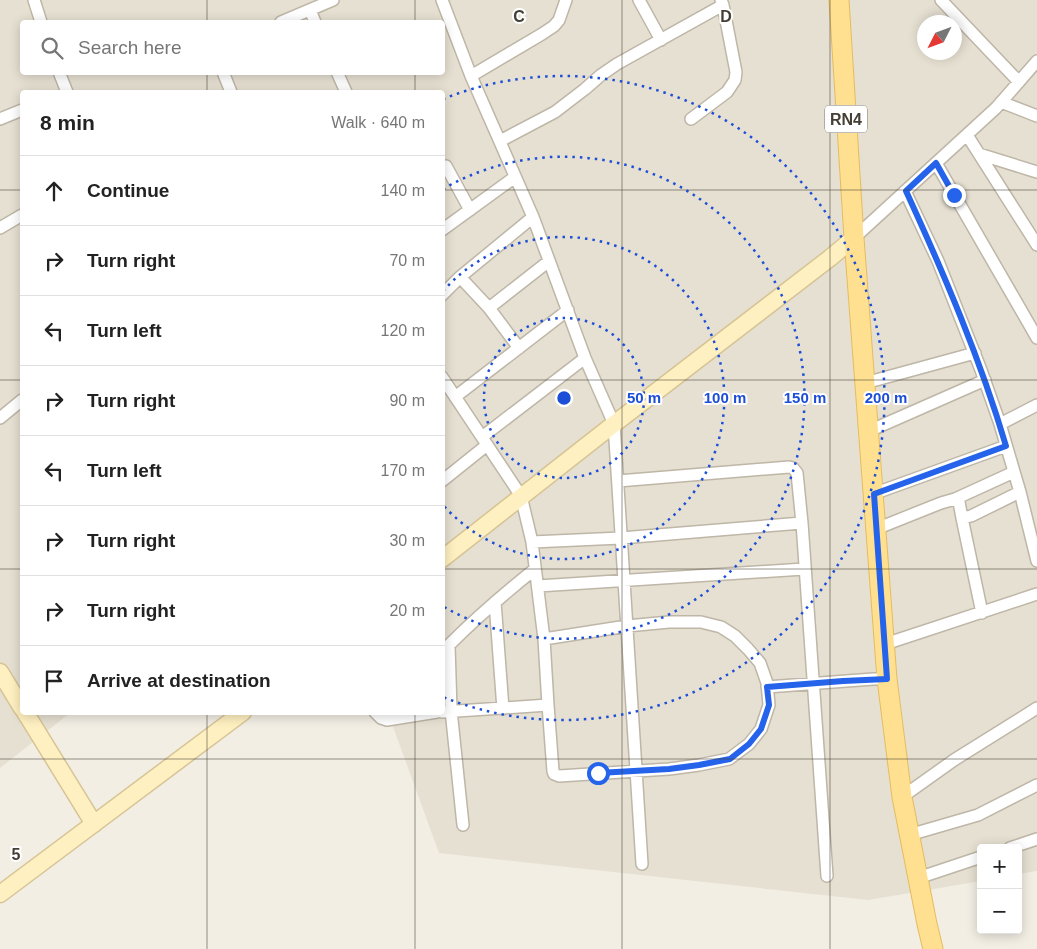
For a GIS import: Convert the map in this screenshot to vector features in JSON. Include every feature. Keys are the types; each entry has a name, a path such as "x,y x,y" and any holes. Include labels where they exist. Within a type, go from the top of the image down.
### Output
{"main road":[{"name":"RN4","path":"839,0 854,238 887,679 902,797 933,949"}],"street":[{"path":"34,0 40,20"},
{"path":"286,20 333,0"},
{"path":"442,0 471,76 533,217 585,358 614,424 642,864"},
{"path":"471,76 554,26 559,20 566,0"},
{"path":"639,0 661,40"},
{"path":"941,0 1019,82"},
{"path":"500,141 555,112 617,64 661,40 722,2 736,72 735,80 727,92 691,119"},
{"path":"310,10 314,20"},
{"path":"445,557 854,238 967,135 1001,102 1037,61"},
{"path":"60,75 65,90"},
{"path":"224,75 231,90"},
{"path":"339,75 345,90"},
{"path":"1001,102 1037,116"},
{"path":"0,119 20,111"},
{"path":"967,135 1037,245"},
{"path":"978,154 1037,172"},
{"path":"936,163 1037,338"},
{"path":"446,166 470,210"},
{"path":"445,228 515,177"},
{"path":"906,191 938,261 985,380 1020,492 1037,557"},
{"path":"0,228 20,216"},
{"path":"445,292 460,277 533,217"},
{"path":"489,308 550,261"},
{"path":"460,277 489,308 519,348"},
{"path":"455,397 568,310"},
{"path":"865,384 975,353"},
{"path":"445,478 484,441 585,358"},
{"path":"868,431 985,380"},
{"path":"445,381 521,496 532,542 538,586 544,639 553,771 556,775 669,769 730,759 749,744 761,729 769,705 767,683 760,663 735,636 721,627 701,622 669,622 628,626 544,639"},
{"path":"0,418 20,402"},
{"path":"1000,424 1037,405"},
{"path":"874,494 1006,446"},
{"path":"618,481 789,467 793,468 797,473 827,876"},
{"path":"876,529 955,499 1014,472"},
{"path":"962,518 971,516 1020,492"},
{"path":"955,499 959,502 982,612"},
{"path":"532,542 621,538 802,524"},
{"path":"463,826 447,711 446,641 470,624 535,569"},
{"path":"538,586 804,569"},
{"path":"885,644 1037,594"},
{"path":"495,602 503,709"},
{"path":"0,672 20,705"},
{"path":"767,687 887,679"},
{"path":"447,711 548,705"},
{"path":"902,797 954,760 1037,708"},
{"path":"27,715 94,824"},
{"path":"0,894 239,715"},
{"path":"378,715 387,720 418,715"},
{"path":"909,835 978,815 1037,784"},
{"path":"1022,844 1037,839"},
{"path":"918,878 977,858"}],"shaded area":[{"path":"0,0 1037,0 1037,871 1022,873 1022,844 977,844 977,882 868,900 439,853 389,715 445,715 445,90 20,90 20,715 67,715 0,768"}],"route":[{"path":"598,773 669,769 730,759 749,744 761,729 769,705 767,687 887,679 874,494 1006,446 975,353 938,261 906,191 936,163 954,195"}]}
